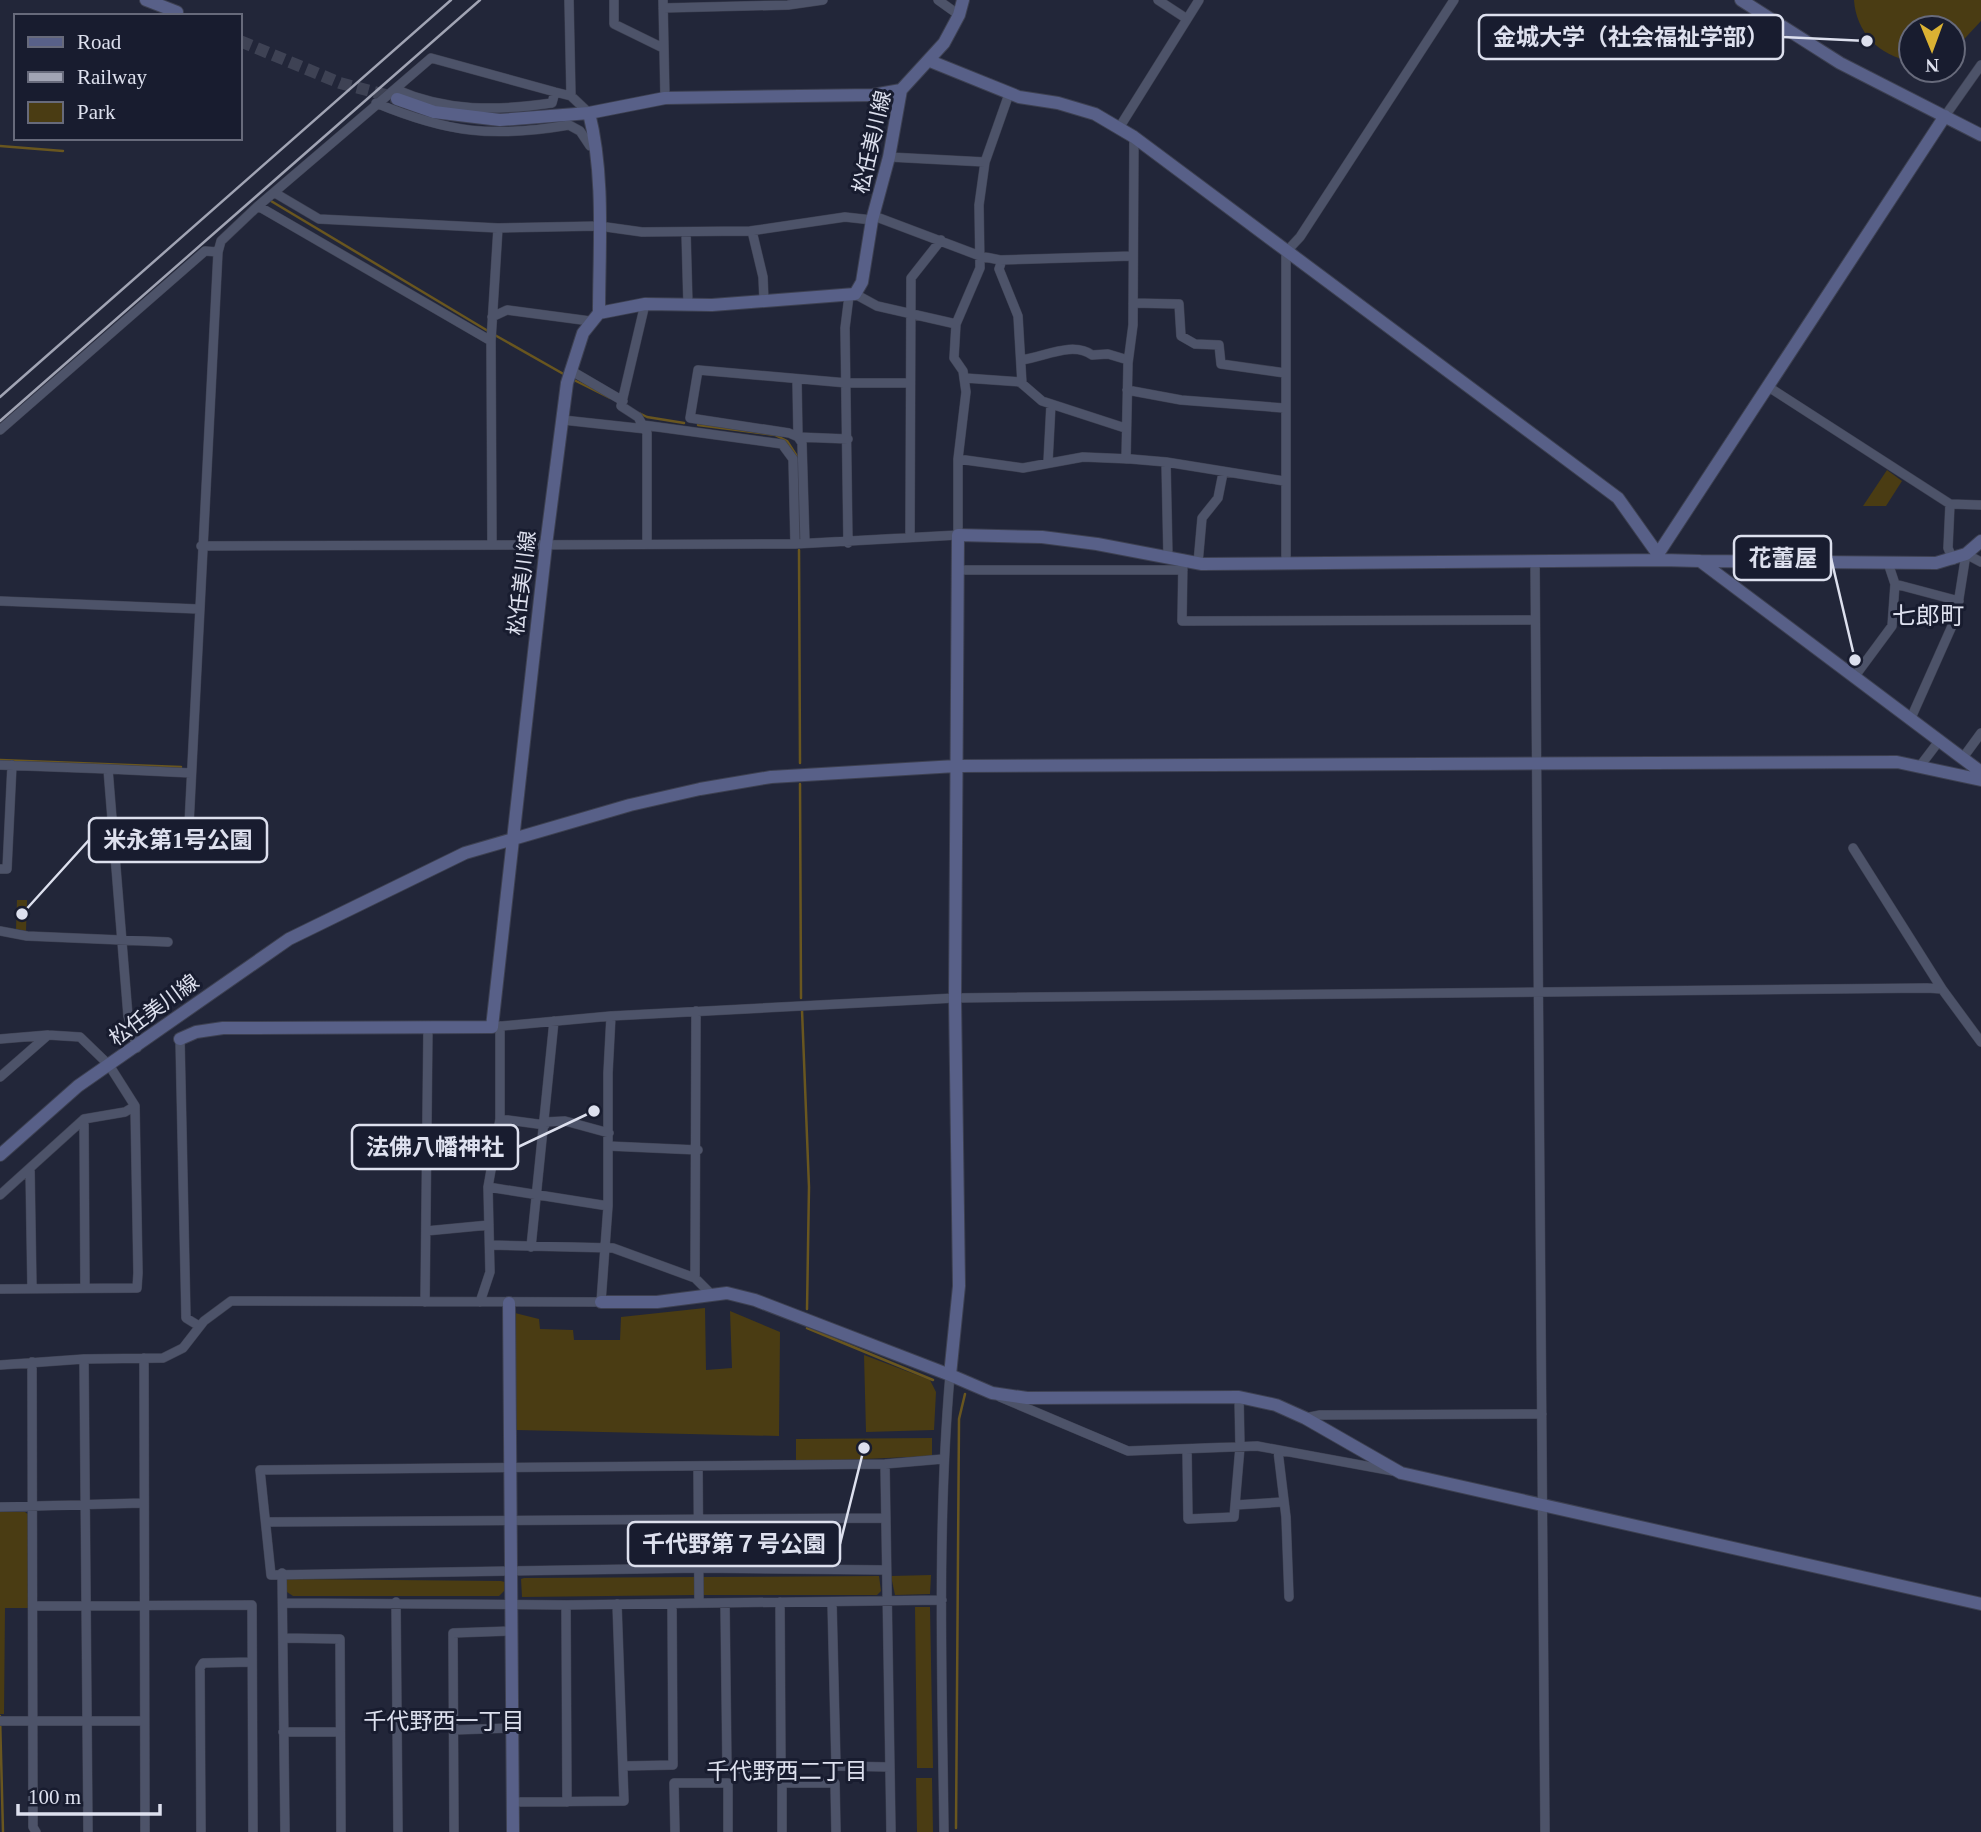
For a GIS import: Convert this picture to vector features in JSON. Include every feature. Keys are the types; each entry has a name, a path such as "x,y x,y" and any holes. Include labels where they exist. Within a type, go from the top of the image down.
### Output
{"street":[{"path":"146,0 177,12"},
{"path":"569,0 571,96"},
{"path":"614,0 614,24 663,48"},
{"path":"665,98 663,4 788,3 823,0"},
{"path":"938,0 960,15"},
{"name":"松任美川線","path":"852,295 862,282 873,218 890,157 901,90 930,61 952,32 963,0"},
{"path":"1158,0 1187,19"},
{"path":"1119,128 1199,0"},
{"path":"1286,563 1286,252 1300,237 1454,0"},
{"path":"1741,0 1840,63 1981,135"},
{"path":"203,856 189,825 201,546 218,252 221,241 376,103 396,94 431,58 571,96 589,113 599,226 595,317"},
{"path":"930,61 1009,94 1058,103 1095,114 1134,137 1618,498 1660,557"},
{"path":"1660,557 1767,386 1981,65"},
{"path":"396,94 434,111 500,120 589,113 665,98 873,95 901,90"},
{"path":"396,94 457,107 498,110 552,103 555,92"},
{"path":"944,1832 943,1460 959,1286 955,998 958,459 966,392 965,378 954,358 956,324 980,268 979,205 985,162 1009,94"},
{"path":"376,103 466,131 520,134 569,125 580,131 590,146 594,146"},
{"path":"1126,459 1128,360 1133,303 1134,137"},
{"path":"890,157 985,162"},
{"path":"275,193 319,219 498,228 599,226 642,232 686,232 752,231 845,217 873,218 980,256 1002,260 1132,256"},
{"path":"258,206 491,341"},
{"path":"492,545 491,341 498,228"},
{"path":"752,231 764,277 764,301"},
{"path":"686,232 688,305"},
{"path":"910,536 911,278 940,240"},
{"path":"0,430 205,251 218,252"},
{"path":"1002,260 999,269 1018,316 1022,384"},
{"path":"492,317 507,310 595,317 645,304 688,305 852,295 877,306 956,324"},
{"path":"848,543 845,328 852,295"},
{"path":"1133,303 1179,304 1181,336 1195,344 1219,345 1221,364 1285,373"},
{"path":"645,304 621,406 638,417 644,427 647,543"},
{"name":"松任美川線","path":"0,1155 78,1086 289,939 465,853 513,837 546,545 569,375 595,317"},
{"path":"1022,360 1084,349 1092,355 1108,354 1128,360"},
{"path":"688,429 698,370 797,380 909,383"},
{"path":"569,375 623,401"},
{"path":"965,378 1006,380 1022,384 1042,401 1125,428"},
{"path":"797,380 798,437 803,450 800,543"},
{"path":"1767,386 1950,504 1981,505"},
{"path":"1127,390 1181,400 1284,408"},
{"path":"1048,462 1051,404"},
{"path":"690,418 798,437 848,439"},
{"path":"564,420 688,429 782,444 793,459 800,543"},
{"path":"958,459 1023,468 1083,457 1126,459 1166,462 1284,481"},
{"path":"1166,462 1168,557"},
{"path":"1198,563 1202,518 1218,498 1223,473"},
{"path":"1950,504 1948,548 1960,557 1981,562"},
{"path":"201,546 848,543 910,536 958,535 1042,537 1168,557 1183,565"},
{"path":"959,570 1198,563 1535,561 1660,557 1700,561 1936,564 1960,557 1981,541"},
{"path":"1911,718 1949,636 1959,601 1960,557"},
{"path":"1535,561 1536,992 1542,1414 1540,1506 1545,1832"},
{"path":"1700,561 1981,772"},
{"path":"1855,676 1891,629 1895,584 1888,563"},
{"path":"1183,565 1182,621 1535,620"},
{"path":"1895,584 1959,601"},
{"path":"0,601 198,609"},
{"path":"1962,759 1981,733"},
{"path":"1920,766 1939,741"},
{"path":"480,1302 491,1272 488,1187 500,1119 496,1026 513,837 630,805 771,777 882,768 1897,762 1981,780"},
{"path":"0,765 191,773"},
{"path":"0,869 7,869 12,765"},
{"path":"108,769 128,1016 136,1048"},
{"path":"113,823 171,824"},
{"path":"1853,848 1942,989 1981,1042"},
{"path":"0,931 27,936 168,942"},
{"path":"200,1326 186,1318 180,1039 196,1032 223,1028 496,1026 611,1016 955,998 1942,989"},
{"path":"695,1278 698,1150 696,1011"},
{"path":"601,1303 608,1206 611,1016"},
{"path":"531,1247 554,1021"},
{"path":"425,1302 428,1027"},
{"path":"0,1039 48,1035 80,1037 108,1065 135,1106 137,1288 0,1289"},
{"path":"0,1077 48,1035"},
{"path":"0,1195 84,1119 125,1112 135,1106"},
{"path":"84,1119 85,1288"},
{"path":"500,1119 545,1124 565,1121 609,1133"},
{"path":"608,1146 698,1150"},
{"path":"427,1163 492,1164"},
{"path":"30,1168 32,1289"},
{"path":"488,1187 608,1206"},
{"path":"426,1231 489,1224"},
{"path":"490,1245 613,1248 695,1278 712,1294"},
{"path":"0,1365 85,1359 163,1358 183,1348 200,1326 231,1301 601,1303 657,1302 727,1293 755,1300 950,1375 1128,1451 1257,1446 1401,1473 1981,1604"},
{"path":"509,1303 513,1832"},
{"path":"144,1358 142,1503 145,1832"},
{"path":"85,1359 88,1832"},
{"path":"32,1362 33,1827 36,1832"},
{"path":"992,1393 1027,1398 1239,1396 1276,1405 1305,1418 1401,1473"},
{"path":"1187,1449 1188,1519 1234,1517 1240,1447 1239,1396"},
{"path":"1305,1418 1320,1415 1542,1414"},
{"path":"1278,1451 1289,1597"},
{"path":"886,1570 699,1568 271,1575 261,1470 885,1464 943,1460"},
{"path":"885,1464 885,1602 891,1832"},
{"path":"698,1466 699,1601"},
{"path":"1235,1505 1283,1502"},
{"path":"0,1507 142,1503"},
{"path":"267,1522 886,1518"},
{"path":"282,1573 285,1832"},
{"path":"283,1603 566,1605 672,1604 699,1601 725,1603 942,1600"},
{"path":"396,1602 398,1832"},
{"path":"725,1603 727,1769 781,1768 780,1602"},
{"path":"832,1602 835,1766 890,1767"},
{"path":"512,1802 624,1801 617,1604"},
{"path":"623,1766 673,1765 672,1604"},
{"path":"34,1606 252,1605 253,1832"},
{"path":"566,1605 567,1802"},
{"path":"454,1832 453,1633 511,1631"},
{"path":"284,1638 340,1639 341,1832"},
{"path":"201,1832 200,1668 203,1662 252,1662"},
{"path":"4,1721 143,1721"},
{"path":"454,1730 511,1728"},
{"path":"283,1732 340,1732"},
{"path":"675,1832 674,1783 728,1783 728,1832"},
{"path":"782,1832 782,1783 835,1783 836,1832"}],"green space":[{"path":"1854,0 1981,0 1981,21 1967,36 1967,14 1897,14 1897,57 1871,41 1856,12"},
{"path":"1887,470 1902,481 1886,506 1863,506"},
{"path":"17,900 27,900 26,931 16,929"},
{"path":"705,1308 706,1370 732,1368 730,1311 780,1332 779,1436 516,1430 515,1313 539,1319 540,1329 573,1330 574,1340 620,1340 621,1317"},
{"path":"864,1355 930,1380 936,1392 934,1430 866,1432"},
{"path":"932,1438 932,1456 796,1462 796,1439"},
{"path":"0,1512 25,1512 29,1515 30,1608 5,1608 4,1714 0,1714"},
{"path":"931,1575 930,1594 895,1595 891,1576"},
{"path":"879,1576 881,1591 877,1595 702,1595 702,1577"},
{"path":"695,1577 695,1595 522,1597 521,1579 524,1578"},
{"path":"285,1579 505,1582 504,1591 499,1596 293,1596 287,1592"},
{"path":"915,1607 930,1607 933,1768 917,1768"},
{"path":"916,1778 932,1778 933,1832 917,1832"}],"waterway":[{"path":"0,146 63,151"},
{"path":"271,201 488,331"},
{"path":"493,334 567,376"},
{"path":"572,379 610,398"},
{"path":"639,413 647,417 684,423"},
{"path":"698,425 775,435 787,441 798,458"},
{"path":"799,482 800,532"},
{"path":"799,550 800,763"},
{"path":"0,760 181,767"},
{"path":"800,784 801,998"},
{"path":"802,1010 809,1187 807,1309"},
{"path":"807,1328 933,1380"},
{"path":"956,1828 959,1419 965,1394"},
{"path":"0,1716 3,1832"}],"tunnel":[{"path":"242,42 340,83 397,98"}],"railway":[{"path":"0,397 451,0"},
{"path":"0,421 480,0"}],"place":[{"name":"金城大学（社会福祉学部）","path":"1867,41"},
{"name":"花蕾屋","path":"1855,660"},
{"name":"米永第1号公園","path":"22,914"},
{"name":"法佛八幡神社","path":"594,1111"},
{"name":"千代野第７号公園","path":"864,1448"}],"district":[{"name":"七郎町","path":"1928,616"},
{"name":"千代野西一丁目","path":"444,1721"},
{"name":"千代野西二丁目","path":"787,1771"}]}
